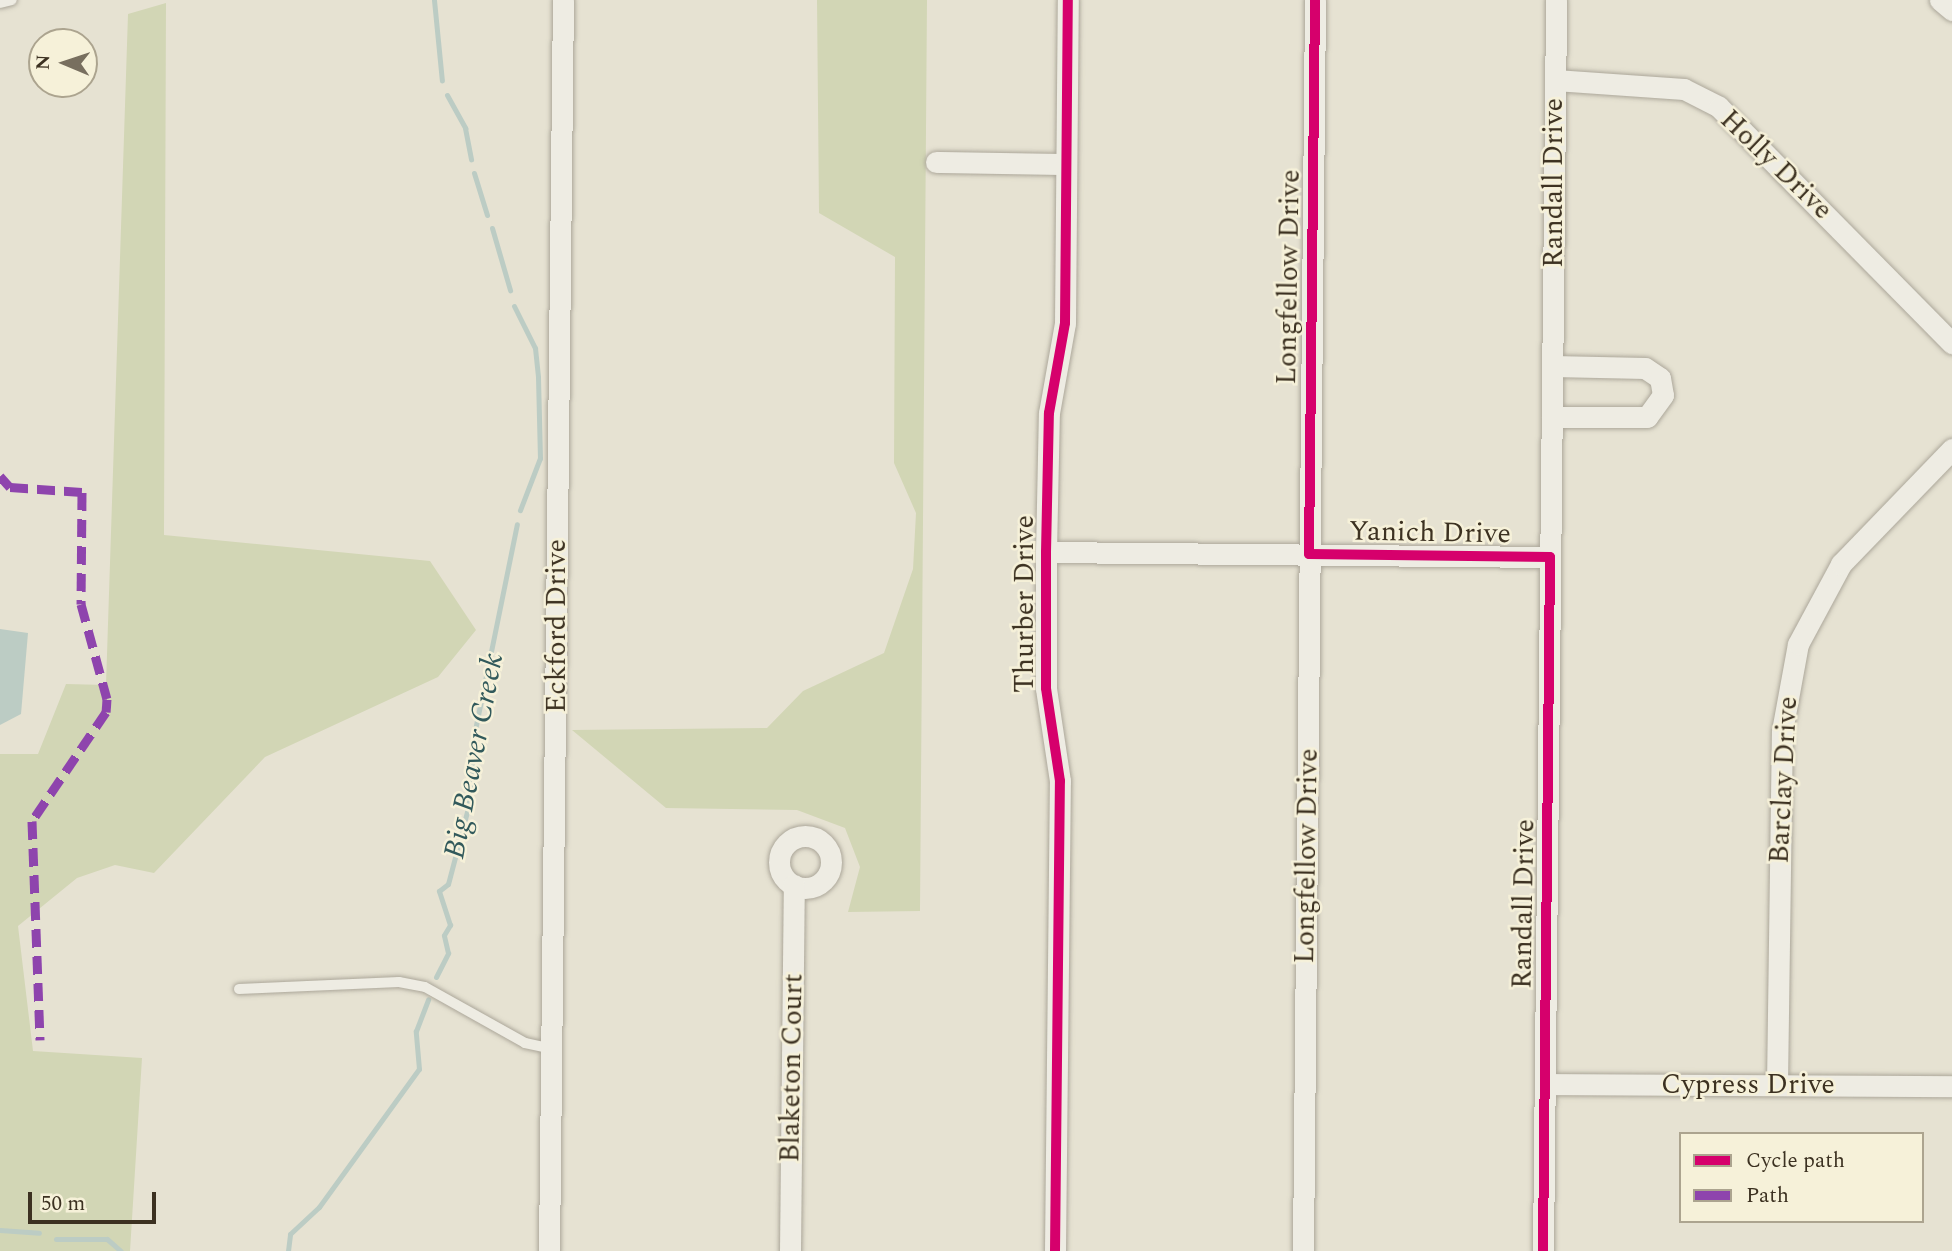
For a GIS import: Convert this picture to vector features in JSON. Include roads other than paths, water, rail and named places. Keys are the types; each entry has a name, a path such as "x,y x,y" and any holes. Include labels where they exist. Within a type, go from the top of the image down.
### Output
{"street":[{"name":"Eckford Drive","path":"549,1251 563,0"},
{"name":"Thurber Drive","path":"1055,1251 1060,781 1046,688 1046,552 1049,413 1065,323 1068,0"},
{"name":"Longfellow Drive","path":"1303,1251 1315,0"},
{"name":"Randall Drive","path":"1543,1251 1556,0"},
{"path":"1940,0 1952,10"},
{"name":"Holly Drive","path":"1555,80 1684,89 1718,107 1952,343"},
{"path":"936,162 1066,164"},
{"path":"1552,366 1645,368 1660,378 1663,395 1647,417 1552,417"},
{"name":"Barclay Drive","path":"1777,1084 1782,730 1797,645 1841,564 1952,449"},
{"name":"Yanich Drive","path":"1046,552 1550,557"},
{"name":"Blaketon Court","path":"790,1251 794,885"},
{"name":"Cypress Drive","path":"1545,1084 1952,1086"}],"lane":[{"path":"0,3 12,0"},
{"path":"239,989 399,982 425,987 525,1043 553,1049"}],"waterway":[{"name":"Big Beaver Creek","path":"434,0 442,81"},
{"name":"Big Beaver Creek","path":"447,95 465,128 471,159"},
{"name":"Big Beaver Creek","path":"474,173 487,215"},
{"name":"Big Beaver Creek","path":"492,228 510,290"},
{"name":"Big Beaver Creek","path":"514,306 535,348 538,377 540,458 520,510"},
{"name":"Big Beaver Creek","path":"436,977 448,953 444,935 450,925 439,891 448,884 468,808 475,730 517,524"},
{"name":"Big Beaver Creek","path":"288,1251 290,1234 319,1207 419,1069 416,1031 428,999"},
{"name":"Big Beaver Creek","path":"0,1230 39,1233"},
{"name":"Big Beaver Creek","path":"56,1239 107,1239 121,1251"}]}
